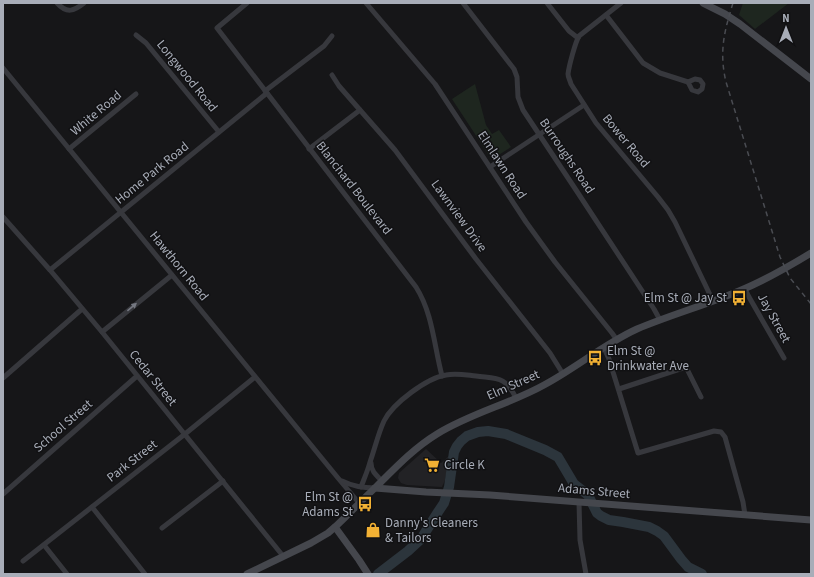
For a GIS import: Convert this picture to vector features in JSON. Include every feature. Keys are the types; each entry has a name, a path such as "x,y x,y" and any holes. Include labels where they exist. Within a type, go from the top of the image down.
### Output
{"main road":[{"path":"703,3 725,14 740,24 811,79"},
{"name":"Elm Street","path":"247,574 328,533 410,454 436,434 469,417 538,388 617,340 637,330 745,289 811,253"},
{"name":"Adams Street","path":"375,488 490,495 811,520"},
{"path":"335,527 368,574"}],"street":[{"path":"57,3 63,9 69,10 75,9 84,3"},
{"name":"Blanchard Boulevard","path":"247,3 217,28 419,291 429,314 442,376"},
{"name":"Elmlawn Road","path":"366,3 432,80 526,222 617,340"},
{"name":"Burroughs Road","path":"463,3 514,69 517,77 517,94 521,107 660,320"},
{"path":"547,3 569,31 578,38 581,34 621,3"},
{"path":"606,15 644,63 660,73 688,82"},
{"name":"Longwood Road","path":"136,35 146,43 219,132"},
{"name":"Home Park Road","path":"50,270 324,46 332,36"},
{"name":"Bower Road","path":"578,38 568,76 571,84 596,122 668,210 713,301"},
{"name":"Hawthorn Road","path":"3,68 359,503"},
{"name":"Lawnview Drive","path":"332,75 337,83 395,150 474,256 552,356 563,374"},
{"name":"White Road","path":"69,149 136,94"},
{"path":"490,167 584,105"},
{"path":"310,149 360,110"},
{"name":"Cedar Street","path":"3,217 102,332 283,556"},
{"path":"102,332 172,275"},
{"name":"Jay Street","path":"745,289 784,358"},
{"path":"3,378 82,309"},
{"path":"604,348 608,356 638,453 714,431 721,432 725,438 743,502 745,515"},
{"path":"618,388 686,367 701,397"},
{"path":"361,487 385,419 391,410 401,401 431,380 450,374 459,374 499,380 509,385 516,398"},
{"name":"School Street","path":"3,494 137,376"},
{"name":"Park Street","path":"23,561 255,377"},
{"path":"370,462 374,473 382,481"},
{"name":"Hawthorn Road","path":"338,478 346,483 361,487 375,488"},
{"path":"162,528 223,481"},
{"path":"583,503 580,540 586,574"},
{"path":"92,507 145,574"},
{"path":"44,544 67,574"}],"shaded area":[{"path":"743,3 789,3 755,29 739,15"},
{"path":"475,84 486,125 492,134 499,130 511,147 494,158 490,157 452,99"},
{"path":"426,449 441,463 449,456 445,480 442,487 407,485 401,483 398,478 399,473"}],"waterway":[{"path":"378,574 421,539 444,503 449,487 454,452 457,446 467,436 478,432 488,431 506,434 558,457 574,484 588,495 597,513 609,520 649,527 657,531 664,536 688,567 702,574"}],"railway":[{"path":"733,3 727,23 723,51 726,82 780,257 790,278 811,304"}],"place":[{"name":"Elm St @ Jay St","path":"739,298"},
{"name":"Elm St @ Drinkwater Ave","path":"595,358"},
{"name":"Circle K","path":"432,465"},
{"name":"Elm St @ Adams St","path":"365,504"},
{"name":"Danny's Cleaners & Tailors","path":"373,530"}]}
